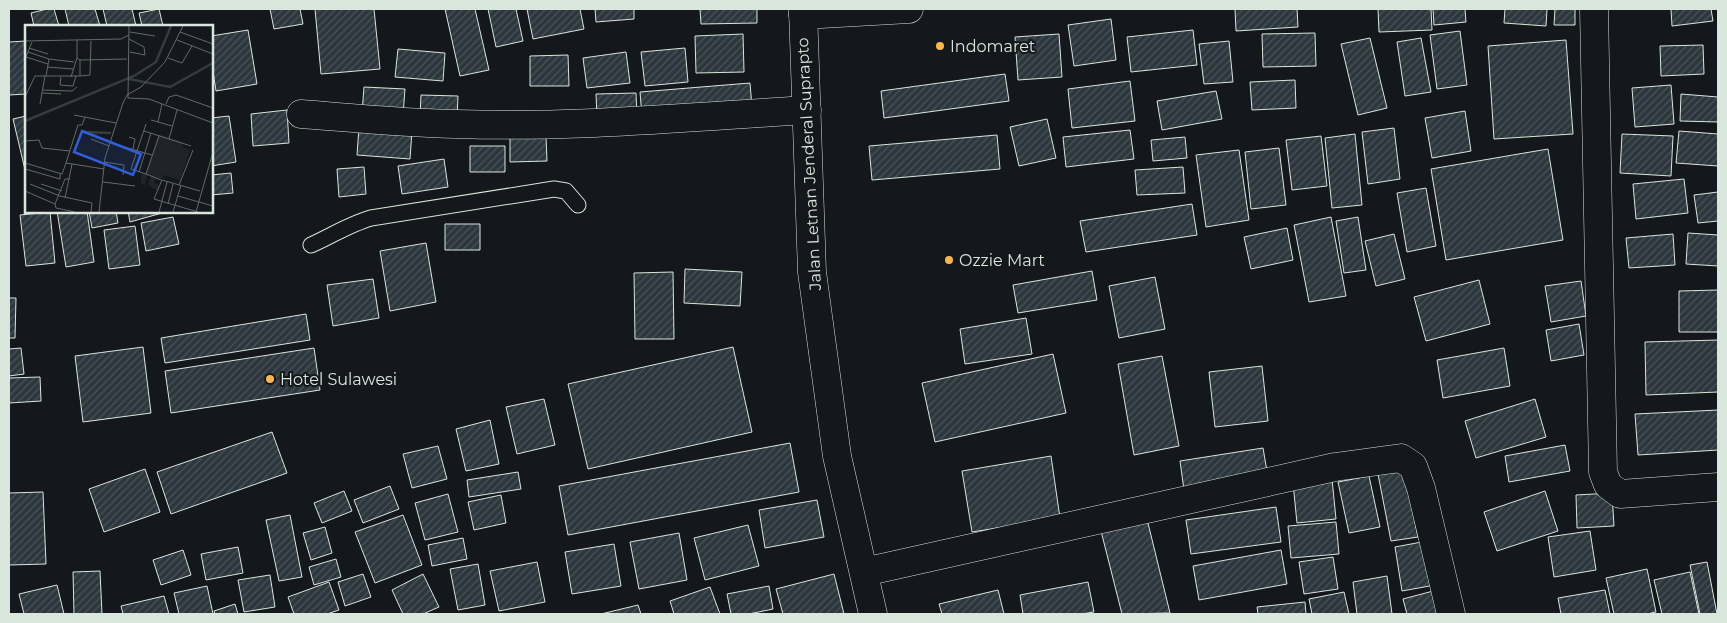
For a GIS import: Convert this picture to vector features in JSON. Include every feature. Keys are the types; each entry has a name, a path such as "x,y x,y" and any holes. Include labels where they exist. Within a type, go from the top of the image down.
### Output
{"street":[{"path":"803,12 910,9"},
{"path":"1594,9 1603,472 1608,485 1620,494 1718,487"},
{"name":"Jalan Letnan Jenderal Suprapto","path":"803,12 812,272 837,456 873,614"},
{"path":"301,114 456,124 553,124 645,121 807,110"},
{"path":"864,572 1336,467 1402,458 1413,466 1421,488 1451,614"}],"lane":[{"path":"311,245 353,223 370,218 554,189 566,191 578,205"}],"building":[{"path":"54,9 59,25 34,25 31,13"},
{"path":"65,9 95,9 100,25 69,25"},
{"path":"103,9 132,9 136,25 107,25"},
{"path":"159,9 163,25 142,25 139,13"},
{"path":"270,9 300,9 303,24 274,29"},
{"path":"315,9 374,9 380,69 321,74"},
{"path":"445,9 475,9 489,70 460,76"},
{"path":"488,9 516,9 523,41 496,47"},
{"path":"527,9 580,9 584,29 533,39"},
{"path":"595,9 634,9 634,19 596,22"},
{"path":"700,9 757,9 757,23 701,24"},
{"path":"1235,9 1297,9 1298,27 1236,31"},
{"path":"1378,9 1431,9 1432,30 1379,32"},
{"path":"1433,9 1465,9 1466,22 1434,25"},
{"path":"1505,9 1547,9 1546,26 1504,23"},
{"path":"1555,9 1575,9 1575,25 1554,25"},
{"path":"1671,9 1711,9 1713,21 1672,26"},
{"path":"1111,19 1116,60 1074,66 1068,25"},
{"path":"248,30 257,84 216,91 212,65 212,36"},
{"path":"1193,30 1197,65 1131,72 1127,37"},
{"path":"1460,31 1467,85 1437,89 1430,35"},
{"path":"1315,33 1316,66 1263,67 1262,34"},
{"path":"743,34 744,72 696,73 695,36"},
{"path":"1059,34 1062,77 1018,80 1015,37"},
{"path":"1370,38 1387,108 1358,115 1341,44"},
{"path":"1421,38 1431,92 1405,96 1397,42"},
{"path":"1566,40 1573,134 1494,139 1488,46"},
{"path":"25,41 25,94 9,95 9,42"},
{"path":"1229,41 1233,82 1204,84 1199,44"},
{"path":"1703,45 1704,74 1661,76 1660,46"},
{"path":"685,48 688,82 645,86 641,52"},
{"path":"398,49 445,53 443,81 395,77"},
{"path":"626,52 630,83 587,88 583,58"},
{"path":"568,55 569,86 530,86 530,56"},
{"path":"1005,74 1009,101 884,118 881,91"},
{"path":"1295,80 1296,108 1252,110 1250,82"},
{"path":"1130,81 1135,121 1072,128 1068,89"},
{"path":"750,83 752,107 642,116 640,92"},
{"path":"1671,85 1674,124 1635,127 1632,88"},
{"path":"364,87 405,89 403,115 362,113"},
{"path":"1216,91 1222,119 1162,130 1157,101"},
{"path":"636,93 637,118 597,119 596,94"},
{"path":"1681,94 1718,97 1718,122 1680,121"},
{"path":"421,95 458,96 457,118 420,117"},
{"path":"287,110 289,143 253,146 251,114"},
{"path":"1465,111 1471,151 1432,158 1425,118"},
{"path":"25,116 25,170 13,119"},
{"path":"229,116 236,162 212,166 212,118"},
{"path":"1047,119 1056,158 1019,166 1010,127"},
{"path":"359,127 412,131 410,159 357,155"},
{"path":"1394,128 1400,179 1368,184 1362,132"},
{"path":"1130,130 1134,159 1066,167 1063,137"},
{"path":"1679,131 1718,134 1718,166 1676,163"},
{"path":"1355,134 1362,205 1332,208 1325,138"},
{"path":"1622,134 1673,136 1671,176 1620,173"},
{"path":"997,135 1000,169 872,180 869,146"},
{"path":"1321,136 1327,186 1292,190 1286,140"},
{"path":"546,137 547,161 510,162 510,138"},
{"path":"1185,137 1187,158 1153,161 1151,140"},
{"path":"470,146 505,146 505,172 470,172"},
{"path":"1279,148 1286,205 1251,209 1245,152"},
{"path":"1548,149 1563,240 1446,260 1431,169"},
{"path":"1239,150 1249,220 1206,227 1196,155"},
{"path":"444,159 448,187 402,194 398,166"},
{"path":"364,167 366,194 339,197 337,169"},
{"path":"1183,167 1185,193 1137,195 1135,170"},
{"path":"231,173 233,193 212,195 212,175"},
{"path":"1684,179 1688,213 1636,219 1633,184"},
{"path":"1426,188 1436,246 1407,252 1397,193"},
{"path":"1718,192 1718,221 1698,223 1694,195"},
{"path":"1192,204 1197,235 1086,252 1080,221"},
{"path":"50,212 55,263 26,266 20,215"},
{"path":"57,212 87,212 94,262 66,267"},
{"path":"89,212 116,212 118,223 92,228"},
{"path":"128,212 162,212 162,213 130,222"},
{"path":"173,217 179,244 146,251 141,223"},
{"path":"1331,217 1346,296 1309,302 1294,225"},
{"path":"1358,217 1366,270 1344,273 1336,221"},
{"path":"445,224 480,224 480,250 445,250"},
{"path":"135,226 140,265 109,269 104,230"},
{"path":"1287,228 1293,260 1251,269 1244,237"},
{"path":"1688,233 1718,235 1718,266 1686,264"},
{"path":"1394,234 1405,279 1376,286 1365,241"},
{"path":"1673,234 1675,265 1629,268 1626,238"},
{"path":"426,243 436,302 390,311 380,251"},
{"path":"685,269 742,272 740,306 684,303"},
{"path":"1092,271 1097,300 1018,313 1013,285"},
{"path":"673,272 674,339 635,339 634,273"},
{"path":"1155,277 1165,329 1119,338 1109,286"},
{"path":"373,279 379,318 333,326 327,285"},
{"path":"1479,280 1490,324 1426,341 1414,297"},
{"path":"1581,281 1586,316 1551,322 1545,286"},
{"path":"1718,290 1718,332 1679,332 1679,291"},
{"path":"9,298 16,298 15,338 9,338"},
{"path":"306,314 310,340 165,363 161,338"},
{"path":"1026,318 1032,354 965,364 960,329"},
{"path":"1579,324 1584,355 1551,361 1546,330"},
{"path":"1718,340 1718,392 1646,395 1645,342"},
{"path":"143,347 151,413 83,422 75,356"},
{"path":"733,347 752,432 588,469 568,384"},
{"path":"21,348 24,374 9,376 9,349"},
{"path":"314,348 320,390 171,413 165,371"},
{"path":"1504,348 1510,386 1443,398 1437,360"},
{"path":"1053,354 1066,413 935,442 922,383"},
{"path":"1162,356 1179,446 1134,455 1118,364"},
{"path":"1262,366 1268,421 1215,427 1209,372"},
{"path":"40,377 41,401 9,403 9,378"},
{"path":"544,399 555,445 517,454 506,407"},
{"path":"1535,399 1546,437 1476,458 1465,421"},
{"path":"1718,410 1718,450 1638,455 1635,414"},
{"path":"490,420 499,464 466,471 456,429"},
{"path":"272,432 287,473 171,514 157,472"},
{"path":"790,443 799,492 568,535 559,486"},
{"path":"1565,445 1570,471 1509,482 1505,456"},
{"path":"438,446 447,479 412,488 403,454"},
{"path":"1263,448 1268,477 1184,490 1180,461"},
{"path":"1051,456 1060,518 972,532 962,471"},
{"path":"1403,464 1418,537 1391,541 1377,469"},
{"path":"145,469 160,512 104,532 89,489"},
{"path":"518,472 521,489 469,497 467,480"},
{"path":"1369,476 1380,527 1349,533 1338,482"},
{"path":"1332,479 1336,519 1297,523 1293,483"},
{"path":"390,486 399,509 363,523 354,500"},
{"path":"344,491 352,511 322,523 314,503"},
{"path":"1545,491 1558,531 1497,551 1484,512"},
{"path":"43,492 46,564 9,565 9,493"},
{"path":"1612,493 1614,526 1577,528 1576,495"},
{"path":"448,494 458,532 425,540 415,503"},
{"path":"501,495 506,523 474,530 468,502"},
{"path":"817,500 824,537 765,548 759,510"},
{"path":"1276,507 1281,542 1191,554 1186,520"},
{"path":"290,515 302,577 279,581 266,520"},
{"path":"403,515 422,565 375,583 355,532"},
{"path":"1146,515 1170,613 1122,614 1100,527"},
{"path":"1336,522 1339,554 1291,558 1288,526"},
{"path":"748,525 759,566 705,580 694,538"},
{"path":"325,527 332,553 311,560 303,533"},
{"path":"1590,531 1596,570 1554,577 1548,537"},
{"path":"679,533 687,580 639,589 630,542"},
{"path":"463,538 467,559 432,566 428,545"},
{"path":"1427,541 1435,585 1402,591 1395,547"},
{"path":"614,544 621,586 572,594 565,552"},
{"path":"238,547 243,573 206,580 201,554"},
{"path":"183,550 191,575 161,585 153,560"},
{"path":"1281,550 1287,584 1199,600 1193,566"},
{"path":"1333,557 1338,589 1304,594 1299,562"},
{"path":"336,559 341,577 314,585 309,567"},
{"path":"537,562 545,602 499,611 490,571"},
{"path":"1707,562 1717,614 1700,614 1690,565"},
{"path":"478,564 485,605 458,610 450,569"},
{"path":"1647,569 1656,612 1647,614 1614,614 1606,578"},
{"path":"100,571 102,614 74,614 73,572"},
{"path":"1690,572 1699,614 1662,614 1654,580"},
{"path":"363,574 371,597 345,606 338,582"},
{"path":"423,574 439,607 423,614 403,614 392,590"},
{"path":"834,574 844,614 783,614 776,589"},
{"path":"270,575 275,607 244,612 238,580"},
{"path":"1387,576 1392,614 1357,614 1353,582"},
{"path":"329,582 339,610 327,614 294,614 288,597"},
{"path":"1088,582 1094,612 1081,614 1023,614 1020,595"},
{"path":"57,585 64,614 24,614 19,594"},
{"path":"207,586 213,614 179,614 174,593"},
{"path":"769,586 773,609 749,614 731,614 727,594"},
{"path":"710,587 720,614 674,614 670,601"},
{"path":"998,590 1004,614 942,614 939,604"},
{"path":"1437,590 1443,614 1407,614 1403,599"},
{"path":"1605,590 1610,614 1561,614 1558,598"},
{"path":"1344,592 1349,614 1312,614 1309,599"},
{"path":"164,596 169,614 123,614 121,606"},
{"path":"1305,602 1306,614 1258,614 1257,607"},
{"path":"235,604 238,614 215,614 214,611"},
{"path":"638,605 641,614 601,614"}],"place":[{"name":"Indomaret","path":"940,46"},
{"name":"Ozzie Mart","path":"949,260"},
{"name":"Hotel Sulawesi","path":"270,379"}]}
